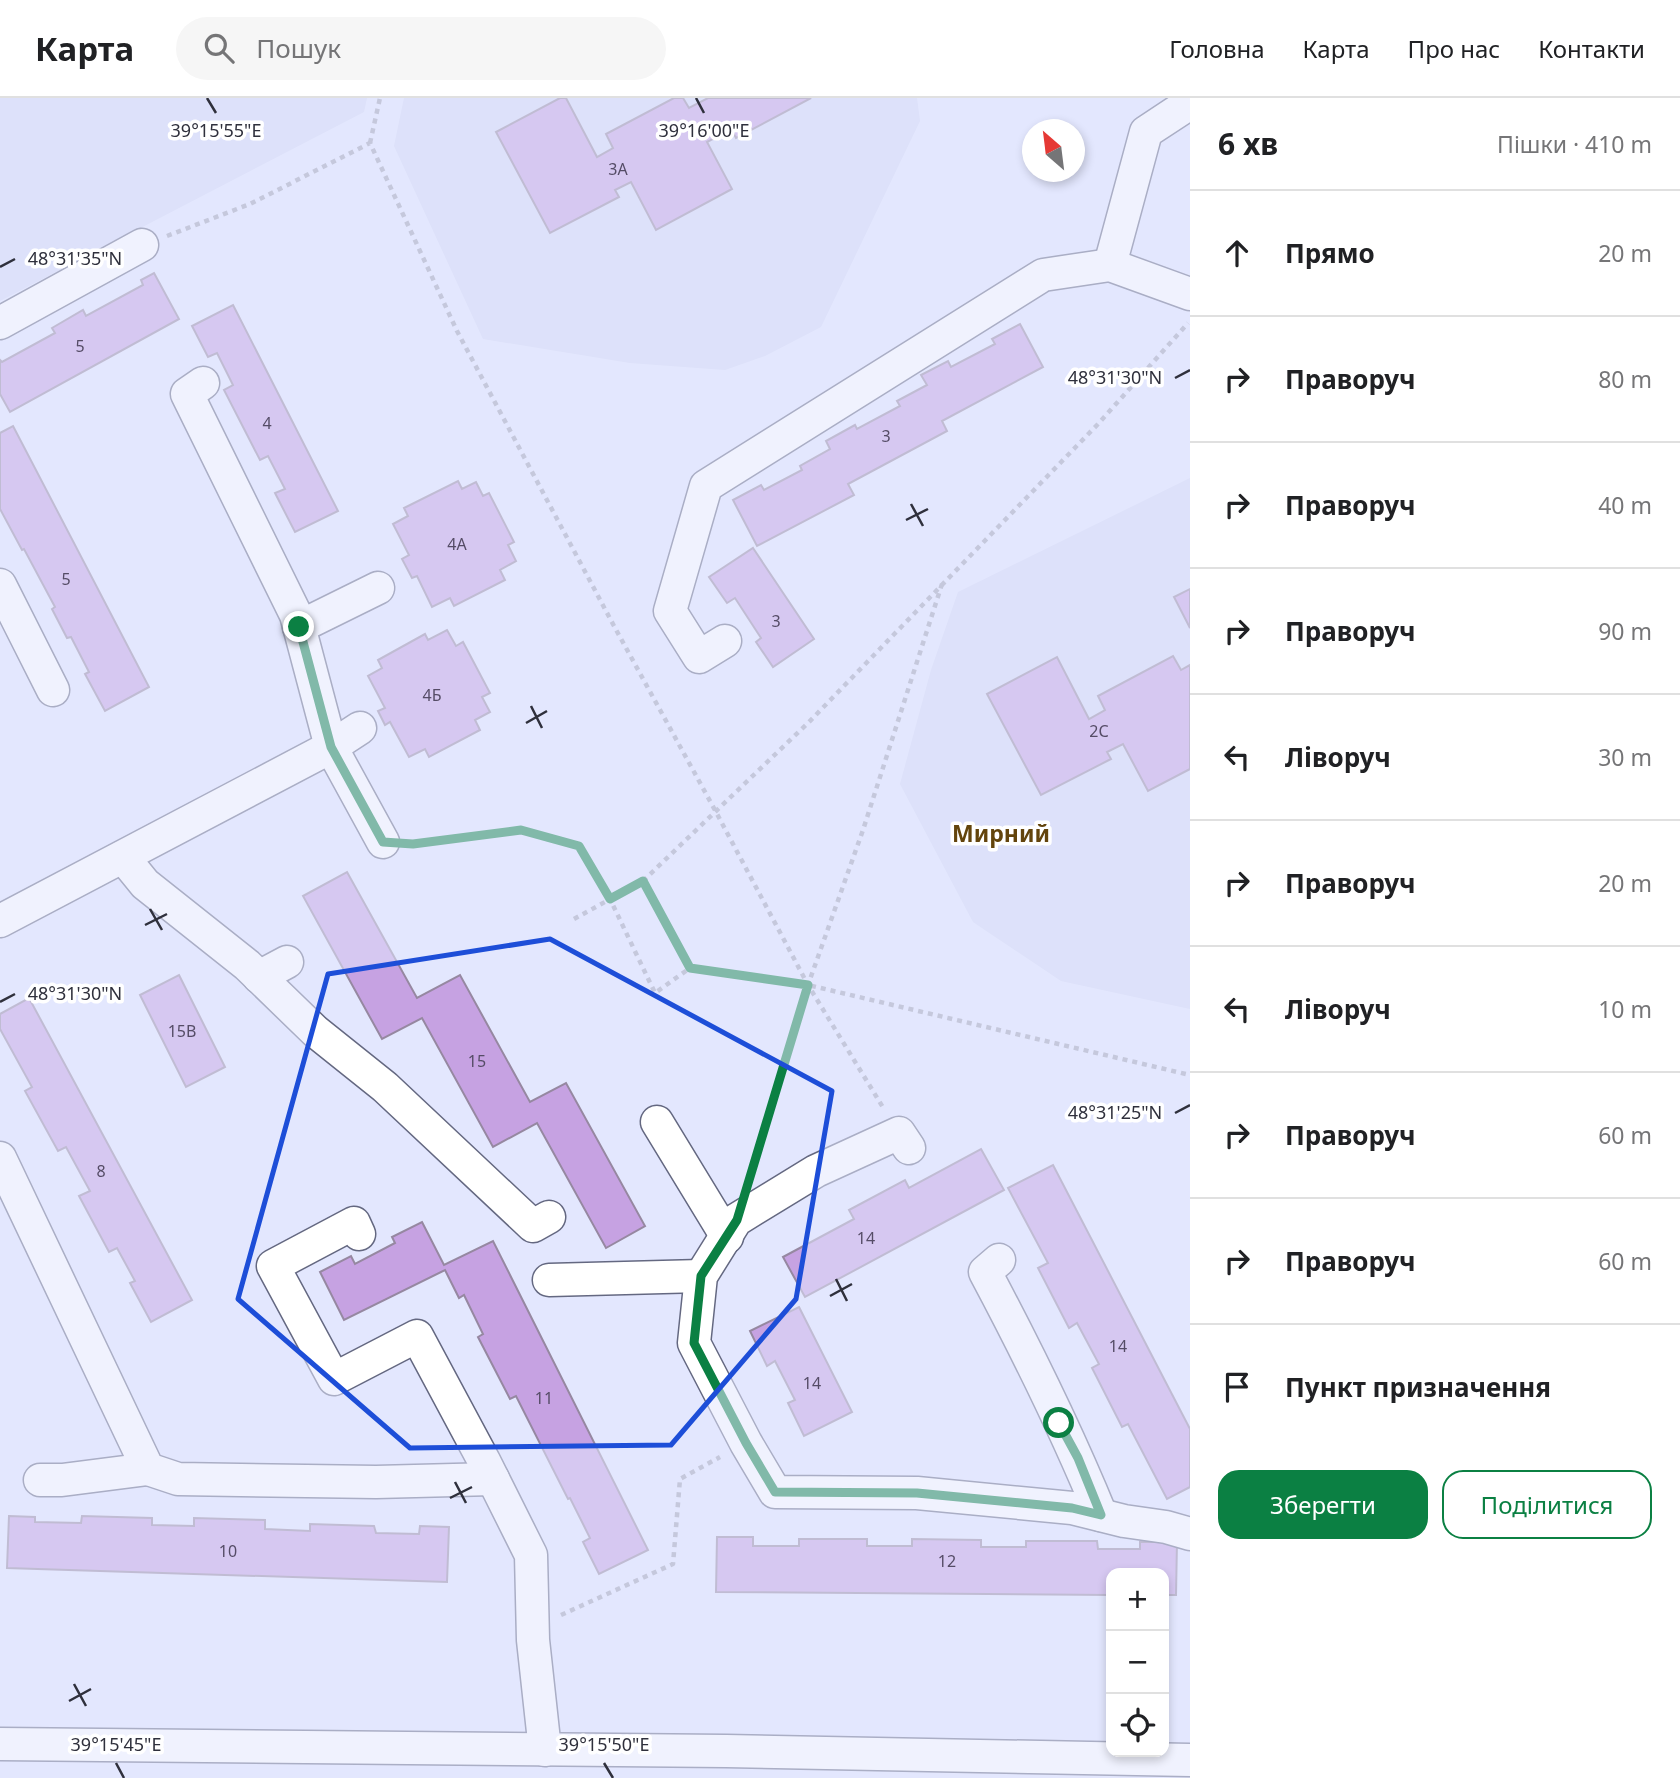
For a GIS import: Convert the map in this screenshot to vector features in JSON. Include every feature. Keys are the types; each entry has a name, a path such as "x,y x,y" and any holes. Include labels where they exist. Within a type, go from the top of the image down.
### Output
{"street":[{"path":"1110,265 1146,132 1190,103"},
{"path":"13,323 105,276 142,245"},
{"path":"725,641 699,657 670,611 706,486 770,457 868,396 965,334 1043,275 1110,265 1190,294"},
{"path":"203,383 187,394 242,489 296,615 331,747 383,842"},
{"path":"8,588 54,679"},
{"path":"299,627 378,588"},
{"path":"0,921 331,747 360,729"},
{"path":"123,857 145,884 259,977 381,1068 429,1110 495,1175 533,1226 549,1217"},
{"path":"259,977 287,962"},
{"path":"657,1122 732,1228"},
{"path":"904,1141 816,1171 796,1198 732,1228 701,1276 694,1343 735,1402 746,1443 783,1504 892,1503 917,1493 1006,1511 1072,1508 1116,1522 1166,1527 1190,1534"},
{"path":"0,1158 32,1202 81,1301 148,1469 176,1489 396,1489 493,1479"},
{"path":"359,1234 354,1223 273,1266 334,1379 425,1333 482,1439 493,1479 535,1539 531,1555 533,1628 545,1750"},
{"path":"999,1260 985,1272 1045,1366 1116,1522"},
{"path":"549,1280 701,1276"},
{"path":"53,1485 148,1469"},
{"path":"0,1744 1190,1760"}],"path":[{"path":"380,98 370,143 457,331 808,985 904,1141"},
{"path":"142,245 250,204 370,143"},
{"path":"574,919 643,881 809,722 1099,423 1190,321"},
{"path":"732,1228 808,985 863,830 942,583"},
{"path":"383,842 413,844 521,830 579,846 610,899 655,993 690,968 808,985 1190,1075"},
{"path":"643,881 690,968"},
{"path":"533,1628 673,1564 680,1479 746,1443"}],"highlighted area":[{"path":"550,939 832,1091 796,1299 671,1445 410,1448 238,1299 328,974"}],"shaded area":[{"path":"0,98 367,98 364,112 0,301"},
{"path":"404,98 917,98 920,121 821,327 765,356 725,370 630,363 483,339 394,146"},
{"path":"1190,478 1190,1009 1061,981 973,922 900,784 931,670 958,592"}],"building":[{"path":"560,98 566,98 597,157 613,148 606,134 674,98 683,98 689,108 708,98 811,98 736,138 731,129 707,142 732,189 656,230 631,182 615,190 619,197 550,233 496,132"},
{"path":"154,273 179,319 10,412 0,394 0,360 2,362 55,333 52,328 83,310 86,316 143,285 141,280"},
{"path":"233,305 338,511 295,532 275,493 285,489 268,456 260,460 224,390 233,385 217,353 208,357 192,326"},
{"path":"1020,324 1043,367 942,421 947,431 848,484 854,495 757,546 733,500 761,485 764,490 802,470 800,466 830,449 826,441 855,425 857,429 900,406 897,401 927,385 921,375 948,361 951,367 995,344 992,339"},
{"path":"13,426 149,687 105,711 85,674 89,672 71,637 67,638 52,609 55,607 0,509 0,433"},
{"path":"458,481 462,489 476,482 483,496 489,493 514,542 508,545 516,561 500,570 505,580 454,606 450,598 432,607 417,576 412,578 402,559 409,555 393,524 408,516 404,508"},
{"path":"753,548 814,639 773,667 756,642 761,638 735,598 727,603 709,577"},
{"path":"1190,589 1190,628 1174,597"},
{"path":"447,630 456,646 463,642 490,693 482,697 490,712 475,720 480,730 429,757 425,749 409,757 390,722 385,725 378,711 385,708 368,676 382,668 378,660 425,634 428,640"},
{"path":"1173,656 1181,670 1190,665 1190,769 1148,791 1123,744 1107,752 1111,759 1041,795 987,694 1057,657 1089,719 1105,710 1098,696"},
{"path":"347,872 417,998 460,975 530,1102 566,1083 645,1226 606,1248 537,1123 493,1147 422,1018 382,1039 303,896"},
{"path":"179,975 225,1067 186,1087 140,995"},
{"path":"29,998 192,1300 151,1322 130,1283 135,1281 117,1248 109,1252 79,1196 90,1191 66,1147 58,1151 25,1091 32,1087 0,1029 0,1014"},
{"path":"981,1149 1004,1190 805,1297 783,1257 854,1219 849,1210 905,1180 909,1188"},
{"path":"1053,1165 1190,1429 1190,1487 1167,1499 1128,1424 1122,1427 1092,1368 1099,1364 1077,1323 1069,1328 1038,1268 1048,1263 1008,1188"},
{"path":"422,1222 444,1265 493,1241 648,1550 599,1574 583,1542 590,1538 570,1498 568,1499 516,1396 510,1399 478,1337 483,1334 464,1295 459,1298 445,1270 344,1320 320,1272 351,1256 355,1264 395,1243 392,1237"},
{"path":"799,1307 852,1412 804,1436 788,1403 795,1400 775,1361 767,1366 750,1331"},
{"path":"9,1516 35,1517 35,1522 81,1523 82,1516 152,1518 152,1525 194,1526 194,1518 265,1520 265,1529 310,1531 310,1524 374,1526 376,1533 419,1534 420,1526 449,1527 447,1582 7,1568"},
{"path":"717,1537 753,1537 753,1546 799,1546 799,1539 867,1539 867,1546 912,1546 912,1539 981,1540 981,1547 1026,1547 1026,1541 1097,1541 1098,1549 1140,1549 1140,1542 1177,1542 1176,1595 1169,1595 1169,1568 1106,1568 1106,1595 716,1592"}],"district":[{"name":"Мирний","path":"1001,833"}],"route":[{"path":"299,627 331,747 383,842 413,844 521,830 579,846 610,899 643,881 690,968 808,985 737,1220 701,1276 694,1343 775,1492 917,1493 1072,1508 1101,1515 1078,1458 1059,1423"}]}
